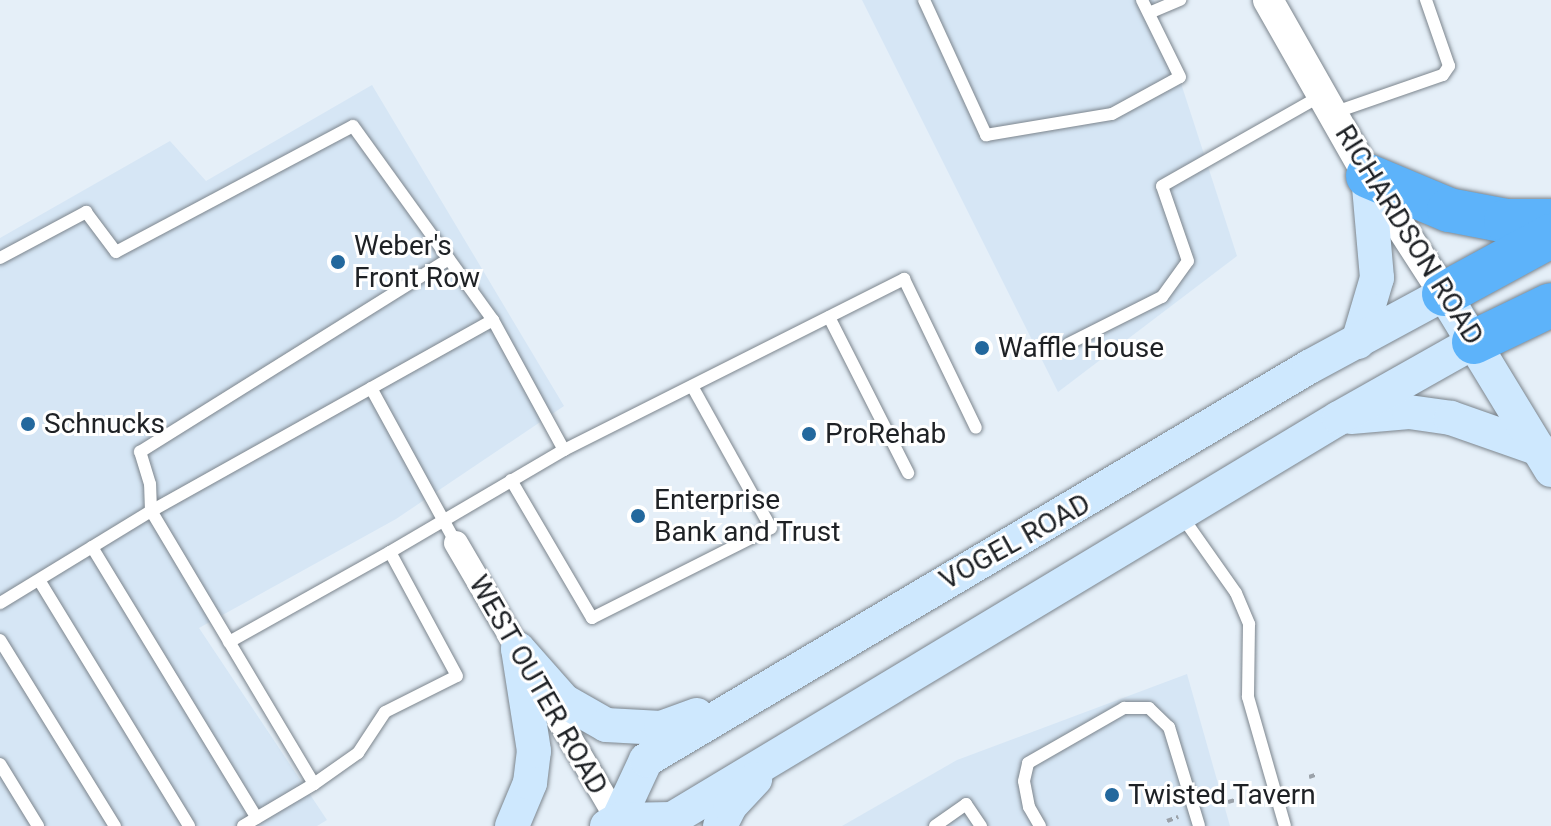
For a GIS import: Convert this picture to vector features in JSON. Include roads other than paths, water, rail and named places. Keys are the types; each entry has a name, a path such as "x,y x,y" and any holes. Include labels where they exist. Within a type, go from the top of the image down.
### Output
{"highway":[{"path":"1368,176 1449,210 1506,221 1551,221"},
{"path":"1444,294 1551,236"},
{"path":"1474,342 1551,305"}],"main road":[{"path":"1358,342 1377,278 1368,176"},
{"name":"VOGEL ROAD","path":"615,824 646,760 1444,294"},
{"name":"RICHARDSON ROAD","path":"1444,294 1545,459"},
{"path":"615,824 672,819 1339,418 1474,342"},
{"path":"1339,418 1409,412 1451,418 1545,459"},
{"path":"518,649 564,701 606,725 661,728 754,696"},
{"path":"512,826 530,783 534,751 518,649"},
{"path":"720,826 730,806 783,752"}],"street":[{"name":"RICHARDSON ROAD","path":"1268,0 1368,176 1444,294"},
{"name":"WEST OUTER ROAD","path":"456,543 518,649 533,684 615,824"}],"lane":[{"path":"924,0 986,135 1112,114 1180,77 1142,0"},
{"path":"1149,13 1180,0"},
{"path":"1068,344 1162,297 1188,261 1162,186 1328,104 1443,75 1449,66 1426,0"},
{"path":"0,258 86,212 116,252 353,126 493,320 564,450"},
{"path":"314,784 151,511 150,484 140,452 449,259"},
{"path":"229,642 564,450 904,279 976,428"},
{"path":"829,317 908,473"},
{"path":"0,603 151,511 493,320"},
{"path":"511,480 592,618 771,528 692,386"},
{"path":"371,388 446,519 456,543"},
{"path":"1181,515 1236,593 1249,624 1248,697 1285,826"},
{"path":"92,547 257,818"},
{"path":"243,826 314,784 358,753 385,712 457,676 390,552"},
{"path":"39,580 189,826"},
{"path":"0,640 115,826"},
{"path":"1040,826 1029,807 1024,781 1028,763 1124,708 1149,708 1169,727 1199,826"},
{"path":"0,764 38,826"},
{"path":"935,826 966,804 981,826"}],"place":[{"name":"Weber's Front Row","path":"338,262"},
{"name":"Waffle House","path":"982,348"},
{"name":"Schnucks","path":"28,424"},
{"name":"ProRehab","path":"809,434"},
{"name":"Enterprise Bank and Trust","path":"638,516"},
{"name":"Twisted Tavern","path":"1112,795"}]}
